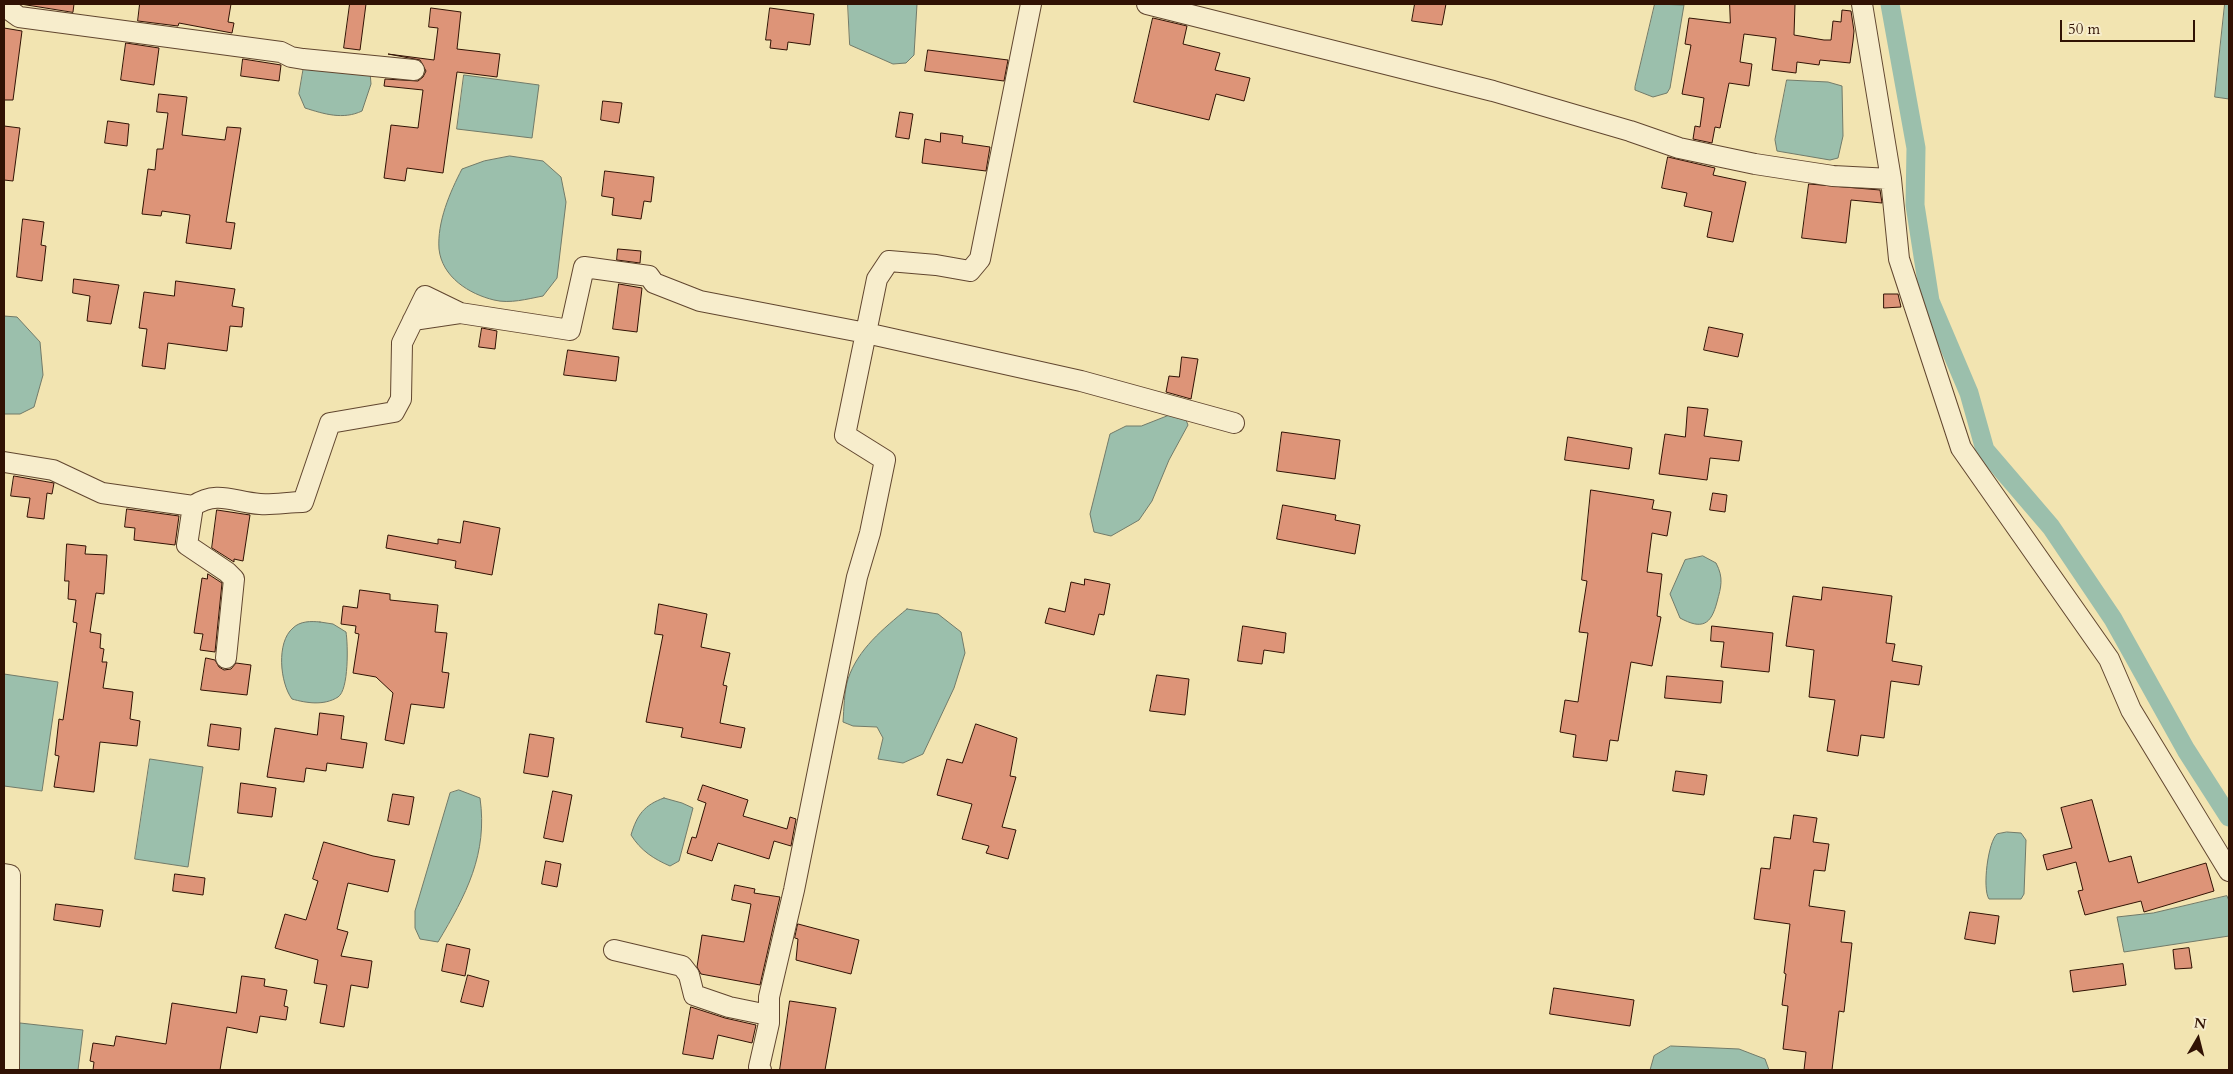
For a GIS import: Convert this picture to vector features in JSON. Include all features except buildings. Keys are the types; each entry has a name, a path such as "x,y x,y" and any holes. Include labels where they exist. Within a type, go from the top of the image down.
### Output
{"street":[{"path":"761,1070 759,1067 769,1023 770,989 794,890 857,577 870,533 885,460 845,435 877,279 889,260 970,271 980,259 1031,4"},
{"path":"1147,4 1493,90 1630,131 1679,148 1774,167 1833,176 1891,179"},
{"path":"1862,4 1891,179 1899,259 1961,448 2110,659 2131,710 2229,871"},
{"path":"4,6 19,17 281,52 291,57 303,59 414,70"},
{"path":"4,462 53,470 102,493 193,506 205,498 215,496 260,504 303,502 330,423 394,412 401,399 402,343 425,296 460,313 570,330 584,267 649,276 654,283 700,301 866,333 1081,381 1234,423"},
{"path":"193,506 187,545 228,572 234,579 226,658"},
{"path":"4,874 10,875 9,1070"},
{"path":"614,950 682,966 689,975 694,995 729,1007 768,1016"}],"shaded area":[{"path":"848,4 917,4 914,55 906,63 893,64 850,45"},
{"path":"1655,4 1684,5 1670,88 1667,93 1653,97 1635,90 1635,87"},
{"path":"2225,4 2229,4 2229,99 2215,97"},
{"path":"304,66 370,72 371,84 362,111 341,116 305,108 299,94"},
{"path":"464,75 539,85 532,138 457,129"},
{"path":"1787,80 1828,82 1842,86 1843,136 1838,158 1830,160 1777,151 1775,140"},
{"path":"510,156 543,161 561,177 566,202 557,278 543,296 518,301 494,300 466,289 445,268 439,249 442,218 453,187 462,169 484,161"},
{"path":"4,316 17,317 40,342 43,375 34,407 20,414 4,414"},
{"path":"1175,413 1184,415 1188,425 1169,460 1152,501 1139,520 1111,536 1094,532 1090,514 1110,434 1126,426 1141,426"},
{"path":"1703,556 1716,563 1720,573 1721,587 1712,616 1704,623 1694,624 1680,618 1670,594 1685,560"},
{"path":"907,609 938,614 961,632 965,653 954,688 923,754 903,763 878,759 883,738 877,727 853,726 843,722 844,701 852,668 872,640"},
{"path":"320,622 333,624 346,632 346,677 342,693 333,700 321,703 292,699 283,673 282,652 284,643 288,634 299,624"},
{"path":"4,674 58,682 42,791 4,786"},
{"path":"150,759 203,767 188,867 135,859"},
{"path":"459,790 480,798 482,818 478,856 466,891 438,942 420,939 415,928 415,911 450,793"},
{"path":"664,798 693,808 679,861 670,866 648,854 631,835 642,812 651,804"},
{"path":"2007,832 2021,833 2026,840 2024,894 2021,899 1989,899 1986,876 1991,846 1997,834"},
{"path":"2227,896 2229,901 2229,936 2124,952 2117,917 2153,913"},
{"path":"20,1023 83,1030 78,1070 15,1070"},
{"path":"1671,1046 1739,1049 1765,1059 1769,1070 1650,1070 1654,1056"}],"waterway":[{"path":"1890,4 1916,148 1915,205 1930,301 1969,393 1985,450 2051,527 2113,619 2186,750 2229,817"}]}
